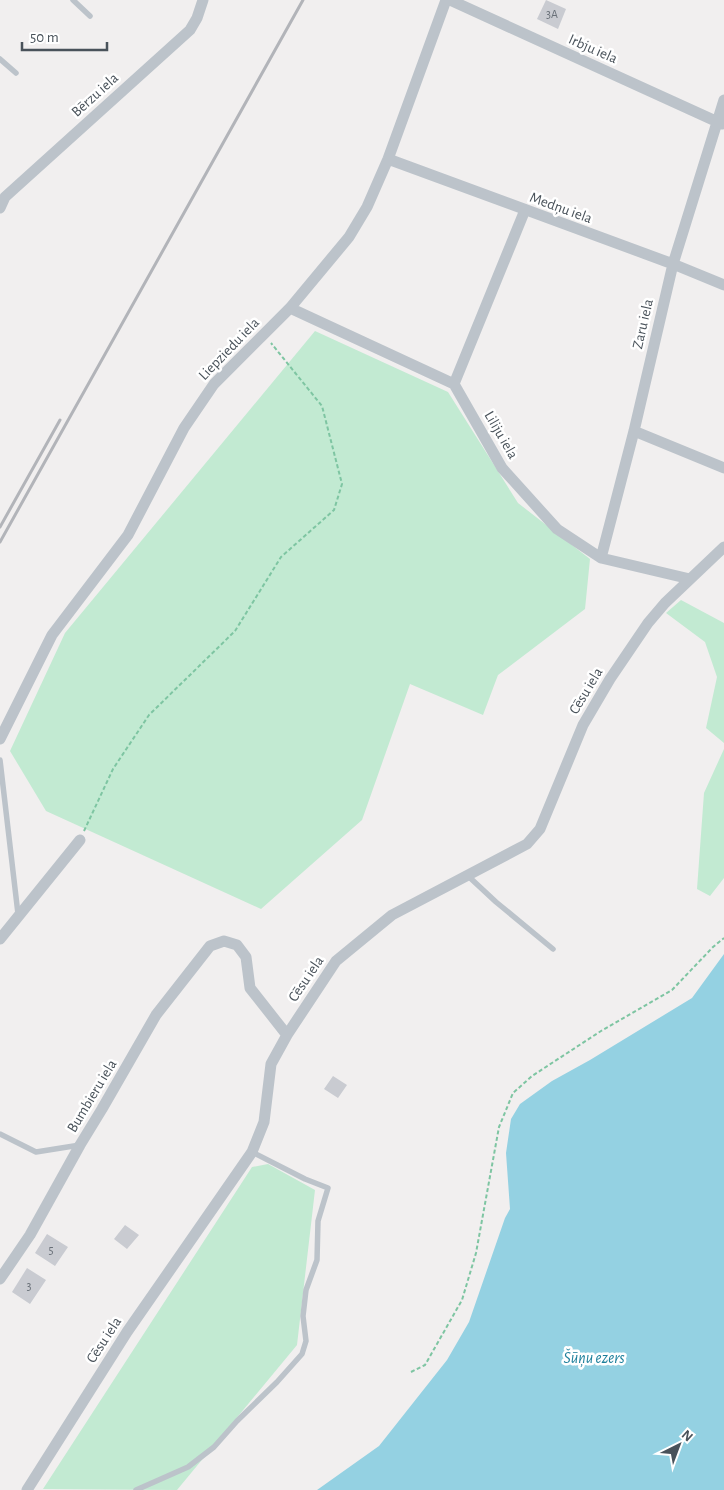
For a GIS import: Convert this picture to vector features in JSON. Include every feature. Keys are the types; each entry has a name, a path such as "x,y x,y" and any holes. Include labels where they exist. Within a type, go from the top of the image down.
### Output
{"street":[{"name":"Bērzu iela","path":"2,199 190,30 197,18 203,0"},
{"name":"Irbju iela","path":"448,0 721,123"},
{"name":"Liepziedu iela","path":"0,739 52,634 128,535 184,428 214,384 290,308 349,237 367,207 388,159 448,0"},
{"name":"Zaru iela","path":"601,558 634,431 672,264 721,123 724,100"},
{"name":"Medņu iela","path":"388,159 724,285"},
{"path":"290,308 454,384 525,210"},
{"name":"Liliju iela","path":"454,384 502,468 557,529 601,558 690,580"},
{"path":"634,431 724,468"},
{"name":"Cēsu iela","path":"27,1490 127,1332 252,1152 264,1122 271,1064 287,1035 336,961 392,915 527,844 540,829 583,725 610,680 648,623 665,603 724,547"},
{"path":"0,939 80,840"},
{"name":"Bumbieru iela","path":"0,1279 30,1234 156,1015 210,946 224,941 237,945 246,957 250,988 287,1035"}],"lane":[{"path":"73,0 90,16"},
{"path":"0,59 16,73"},
{"path":"0,760 18,916"},
{"path":"467,875 496,902 554,949"},
{"path":"0,1134 36,1152 80,1145"},
{"path":"136,1490 188,1467 214,1447 302,1354 306,1341 303,1316 306,1290 317,1260 318,1221 328,1188 305,1179 252,1152"}],"path":[{"path":"80,840 113,769 149,715 235,631 281,558 334,510 342,484 322,406 264,334"},
{"path":"411,1372 425,1365 462,1300 476,1253 499,1127 513,1093 532,1076 601,1031 672,990 712,947 724,938"}],"green space":[{"path":"315,331 448,392 518,503 590,559 585,609 498,675 483,715 410,684 362,820 261,909 46,811 10,751 65,633"},
{"path":"681,600 724,623 724,743 706,728 717,677 705,642 666,613"},
{"path":"724,749 724,878 710,896 697,889 704,793"},
{"path":"268,1164 315,1190 297,1345 177,1490 43,1489 252,1167"}],"water":[{"name":"Šūņu ezers","path":"724,954 724,1490 317,1490 379,1446 447,1360 469,1322 505,1218 510,1209 506,1153 511,1119 520,1104 552,1081 692,998"}],"building":[{"path":"546,0 566,9 558,29 537,19"},
{"path":"333,1076 347,1085 338,1098 324,1089"},
{"path":"125,1225 139,1235 127,1249 114,1239"},
{"path":"47,1234 68,1247 55,1266 35,1253"},
{"path":"27,1268 46,1280 30,1304 12,1292"}],"railway":[{"path":"0,542 303,0"},
{"path":"0,527 60,420"}]}
